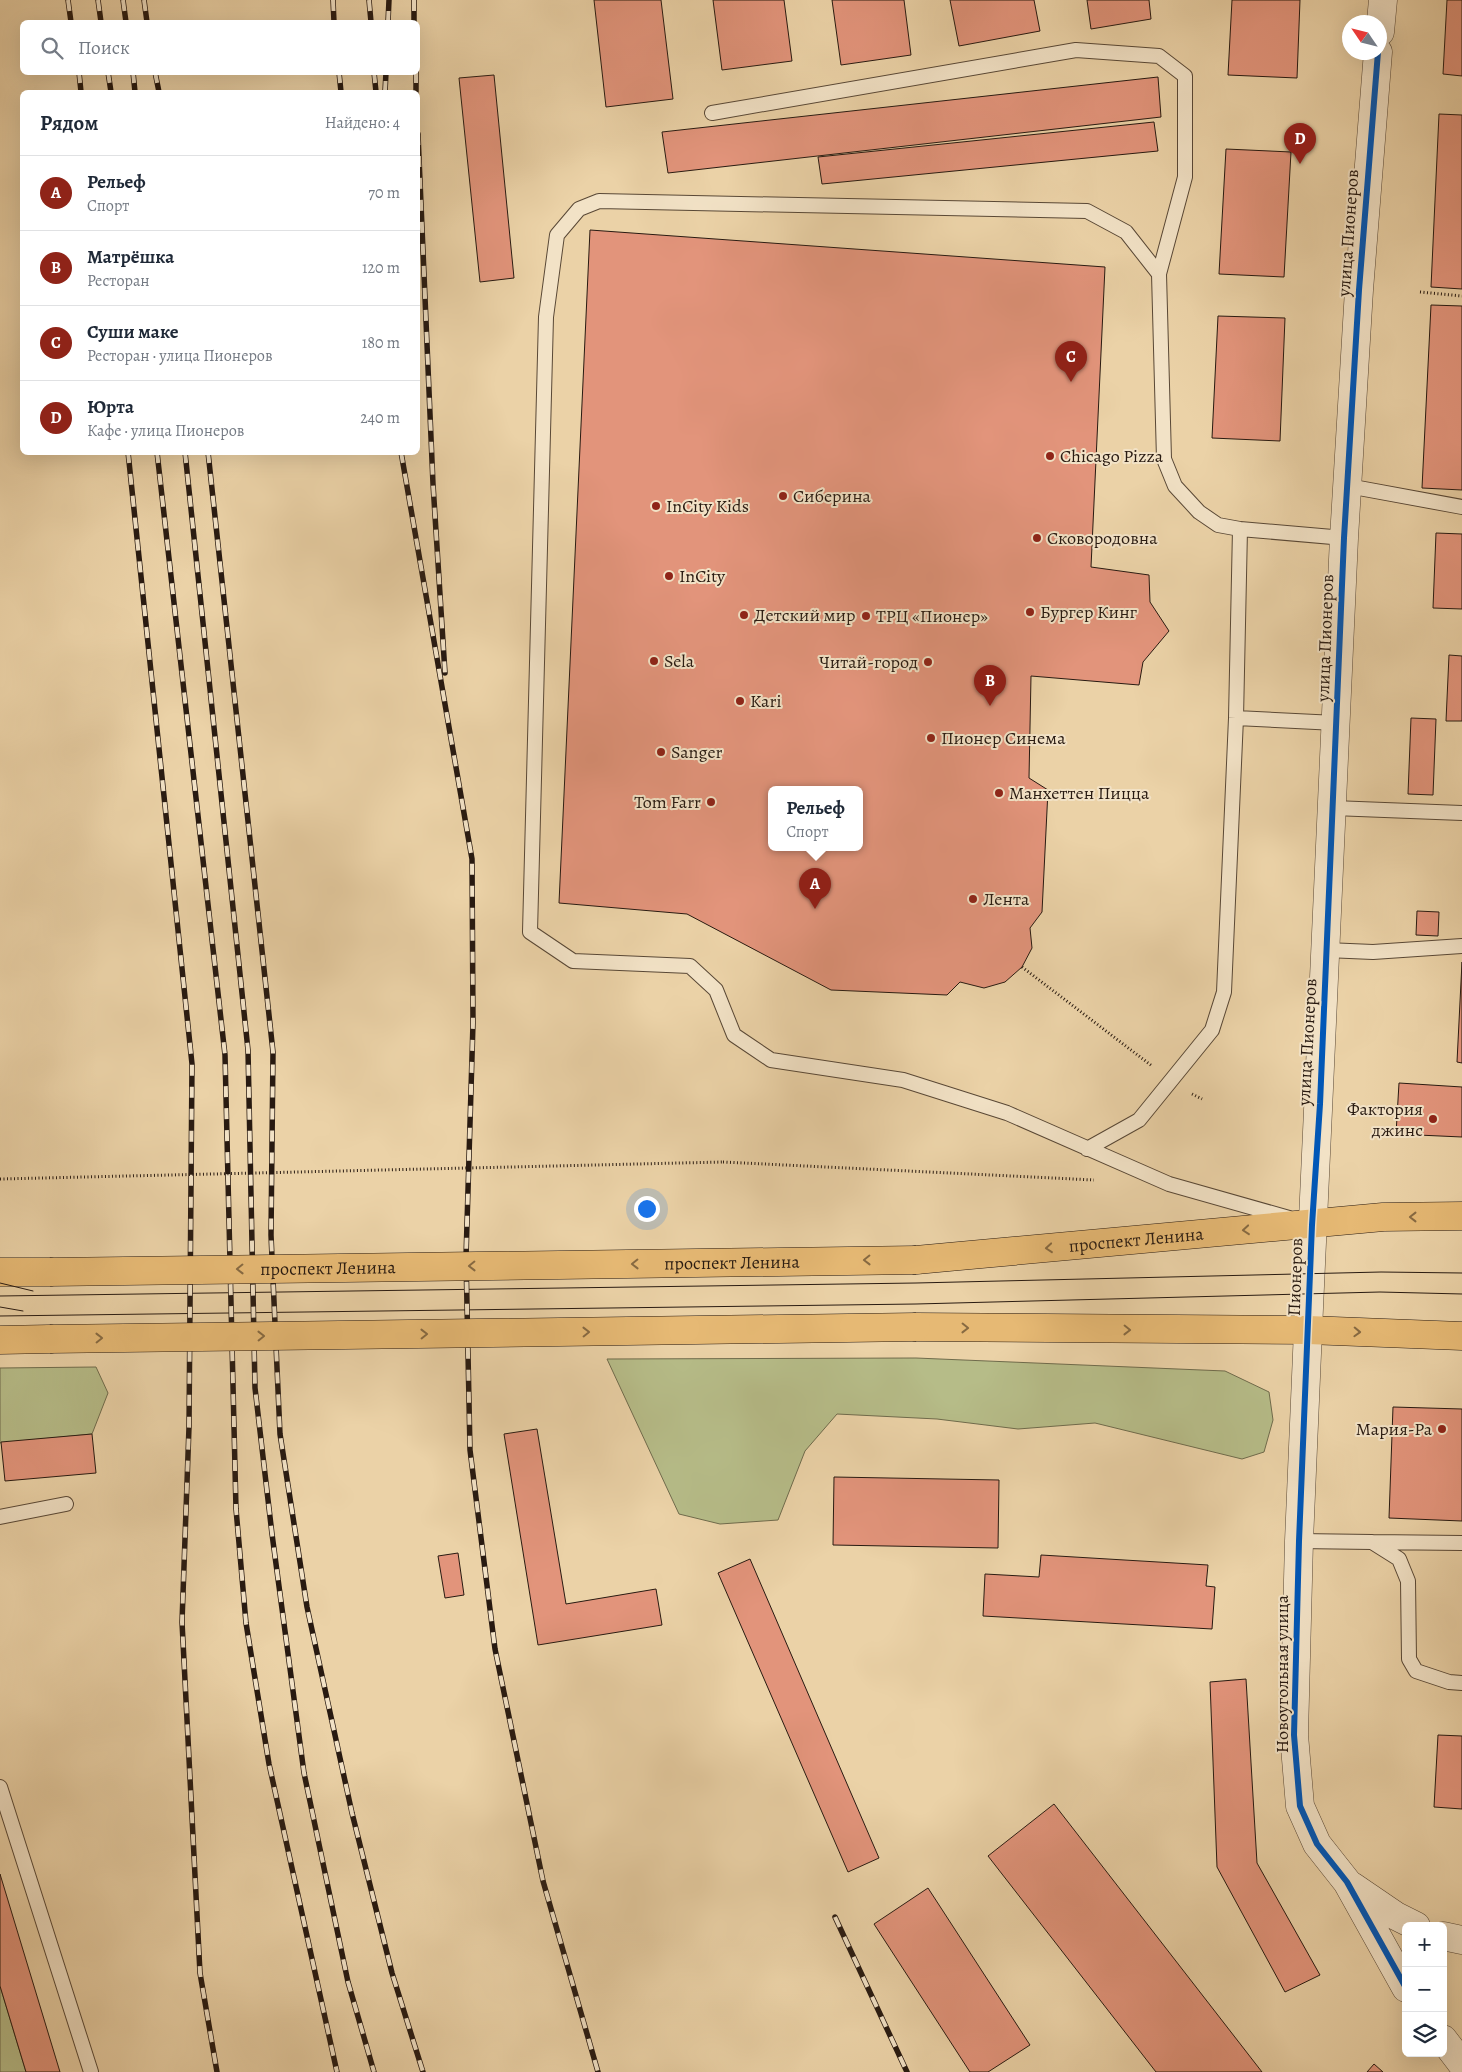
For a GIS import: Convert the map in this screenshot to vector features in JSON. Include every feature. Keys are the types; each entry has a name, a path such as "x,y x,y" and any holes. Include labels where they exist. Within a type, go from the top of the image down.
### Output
{"main road":[{"name":"проспект Ленина","path":"3,1271 50,1272 916,1260 1312,1225 1382,1217 1462,1216"},
{"path":"0,1340 916,1327 1308,1330 1462,1336"}],"street":[{"path":"1382,15 1383,0"},
{"name":"улица Пионеров","path":"1312,1225 1320,1104 1344,538 1359,290 1377,60"},
{"name":"Пионеров","path":"1308,1330 1312,1225"},
{"name":"Новоугольная улица","path":"1308,1330 1299,1541 1294,1735 1300,1806 1317,1844 1347,1882 1402,1981"},
{"path":"1347,1882 1396,1916 1408,1922"},
{"path":"1447,1937 1462,1940"},
{"path":"1447,2044 1462,2064"}],"lane":[{"path":"712,113 1076,50 1159,56 1185,76 1185,177 1159,274 1164,459 1175,486 1199,512 1218,525 1240,529 1344,538"},
{"path":"1159,274 1126,232 1087,211 598,200 580,209 557,235 546,316 530,932 573,961 690,966 716,990 734,1035 771,1060 903,1080 1007,1113 1169,1184 1312,1225"},
{"path":"1348,486 1462,507"},
{"path":"1087,1149 1139,1120 1172,1082 1212,1030 1224,992 1236,718 1240,529"},
{"path":"1236,718 1336,723"},
{"path":"1333,808 1462,813"},
{"path":"1326,950 1373,952 1462,946"},
{"path":"0,1517 66,1504"},
{"path":"1299,1541 1462,1543"},
{"path":"1372,1542 1399,1559 1408,1580 1408,1658 1416,1672 1449,1682 1462,1683"},
{"path":"0,1787 91,2072"}],"path":[{"path":"1420,292 1462,296"},
{"path":"1022,967 1172,1082 1202,1100"},
{"path":"0,1179 722,1162 1102,1180"}],"green space":[{"path":"916,1358 1225,1371 1269,1392 1273,1420 1264,1452 1242,1459 1095,1423 1018,1429 937,1419 837,1414 805,1451 778,1520 720,1524 679,1514 607,1359"},
{"path":"96,1367 108,1393 92,1434 0,1443 0,1368"},
{"path":"0,1986 26,2072 0,2072"}],"building":[{"path":"594,0 661,0 673,99 606,107"},
{"path":"713,0 784,0 792,61 722,70"},
{"path":"832,0 904,0 911,55 841,65"},
{"path":"950,0 1034,0 1040,31 959,46"},
{"path":"1087,0 1149,0 1151,19 1091,29"},
{"path":"1232,0 1300,0 1297,78 1228,75"},
{"path":"1447,0 1462,0 1462,76 1443,74"},
{"path":"494,75 514,278 480,282 459,78"},
{"path":"1158,77 1161,117 668,173 662,132"},
{"path":"1439,114 1462,115 1462,289 1431,287"},
{"path":"1154,122 1158,151 822,184 818,157"},
{"path":"1226,149 1291,152 1284,277 1219,274"},
{"name":"ТРЦ «Пионер»","path":"590,230 1105,267 1091,567 1149,575 1150,602 1169,631 1143,662 1139,685 1031,676 1029,778 1048,790 1042,912 1030,928 1032,948 1022,967 1005,982 984,988 960,982 947,995 831,990 687,914 559,903"},
{"path":"1431,305 1462,306 1462,490 1422,488"},
{"path":"1218,316 1285,318 1280,441 1212,438"},
{"path":"1436,533 1462,534 1462,609 1433,608"},
{"path":"1449,655 1462,656 1462,721 1446,721"},
{"path":"1411,718 1436,719 1433,795 1408,794"},
{"path":"1417,911 1439,912 1438,936 1416,935"},
{"path":"1462,962 1462,1063 1457,1062"},
{"path":"1399,1083 1462,1087 1462,1137 1396,1134"},
{"path":"1393,1407 1462,1409 1462,1521 1389,1518"},
{"path":"537,1429 566,1604 656,1589 662,1625 538,1645 504,1434"},
{"path":"92,1434 96,1473 5,1481 1,1442"},
{"path":"834,1477 999,1480 998,1548 833,1545"},
{"path":"458,1553 464,1595 445,1598 438,1556"},
{"path":"1041,1555 1208,1565 1206,1586 1215,1587 1212,1629 983,1616 985,1574 1039,1577"},
{"path":"750,1559 879,1858 848,1872 718,1573"},
{"path":"1246,1679 1257,1863 1320,1975 1285,1992 1217,1867 1210,1682"},
{"path":"1438,1735 1462,1736 1462,1809 1434,1807"},
{"path":"1054,1804 1262,2072 1156,2072 988,1856"},
{"path":"0,1874 60,2072 26,2072 0,1986"},
{"path":"928,1888 1030,2045 988,2072 970,2072 874,1924"},
{"path":"1374,2064 1383,2072 1367,2072"}],"tram line":[{"path":"0,1296 916,1283 1381,1272 1462,1273"},
{"path":"0,1283 33,1291"},
{"path":"0,1316 916,1304 1380,1292 1462,1294"},
{"path":"0,1307 23,1311"}],"railway":[{"path":"68,0 71,20"},
{"path":"98,0 101,20"},
{"path":"123,0 126,20"},
{"path":"144,0 147,20"},
{"path":"333,0 334,20"},
{"path":"369,0 371,20"},
{"path":"388,20 389,0"},
{"path":"414,0 414,20"},
{"path":"79,75 81,90"},
{"path":"108,75 111,90"},
{"path":"133,75 135,90"},
{"path":"156,75 159,90"},
{"path":"339,75 341,90"},
{"path":"374,75 376,90"},
{"path":"385,90 386,75"},
{"path":"416,75 416,90"},
{"path":"420,181 433,484 445,673"},
{"path":"128,455 192,1064 189,1427 182,1622 200,1973 217,2072"},
{"path":"157,455 225,1055 236,1509 246,1623 269,1764 337,2072"},
{"path":"185,455 248,1050 255,1388 272,1534 304,1773 348,1982 374,2072"},
{"path":"208,455 273,1052 271,1235 280,1434 307,1607 352,1813 392,1973 423,2072"},
{"path":"402,455 472,859 473,1023 466,1257 470,1450 495,1649 543,1881 598,2072"},
{"path":"835,1917 907,2072"}],"cycle path":[{"path":"1377,60 1359,290 1344,538 1320,1104 1312,1225 1299,1541 1294,1735 1300,1806 1317,1844 1347,1882 1402,1981"}],"place":[{"name":"Юрта","path":"1300,164"},
{"name":"Суши маке","path":"1071,382"},
{"name":"Chicago Pizza","path":"1050,456"},
{"name":"Сиберина","path":"783,496"},
{"name":"InCity Kids","path":"656,506"},
{"name":"Сковородовна","path":"1037,538"},
{"name":"InCity","path":"669,576"},
{"name":"Бургер Кинг","path":"1030,612"},
{"name":"Детский мир","path":"744,615"},
{"name":"ТРЦ «Пионер»","path":"866,616"},
{"name":"Sela","path":"654,661"},
{"name":"Читай-город","path":"928,662"},
{"name":"Kari","path":"740,701"},
{"name":"Матрёшка","path":"990,706"},
{"name":"Пионер Синема","path":"931,738"},
{"name":"Sanger","path":"661,752"},
{"name":"Манхеттен Пицца","path":"999,793"},
{"name":"Tom Farr","path":"711,802"},
{"name":"Лента","path":"973,899"},
{"name":"Рельеф","path":"815,909"},
{"name":"Фактория джинс","path":"1433,1119"},
{"name":"Мария-Ра","path":"1442,1429"}]}
